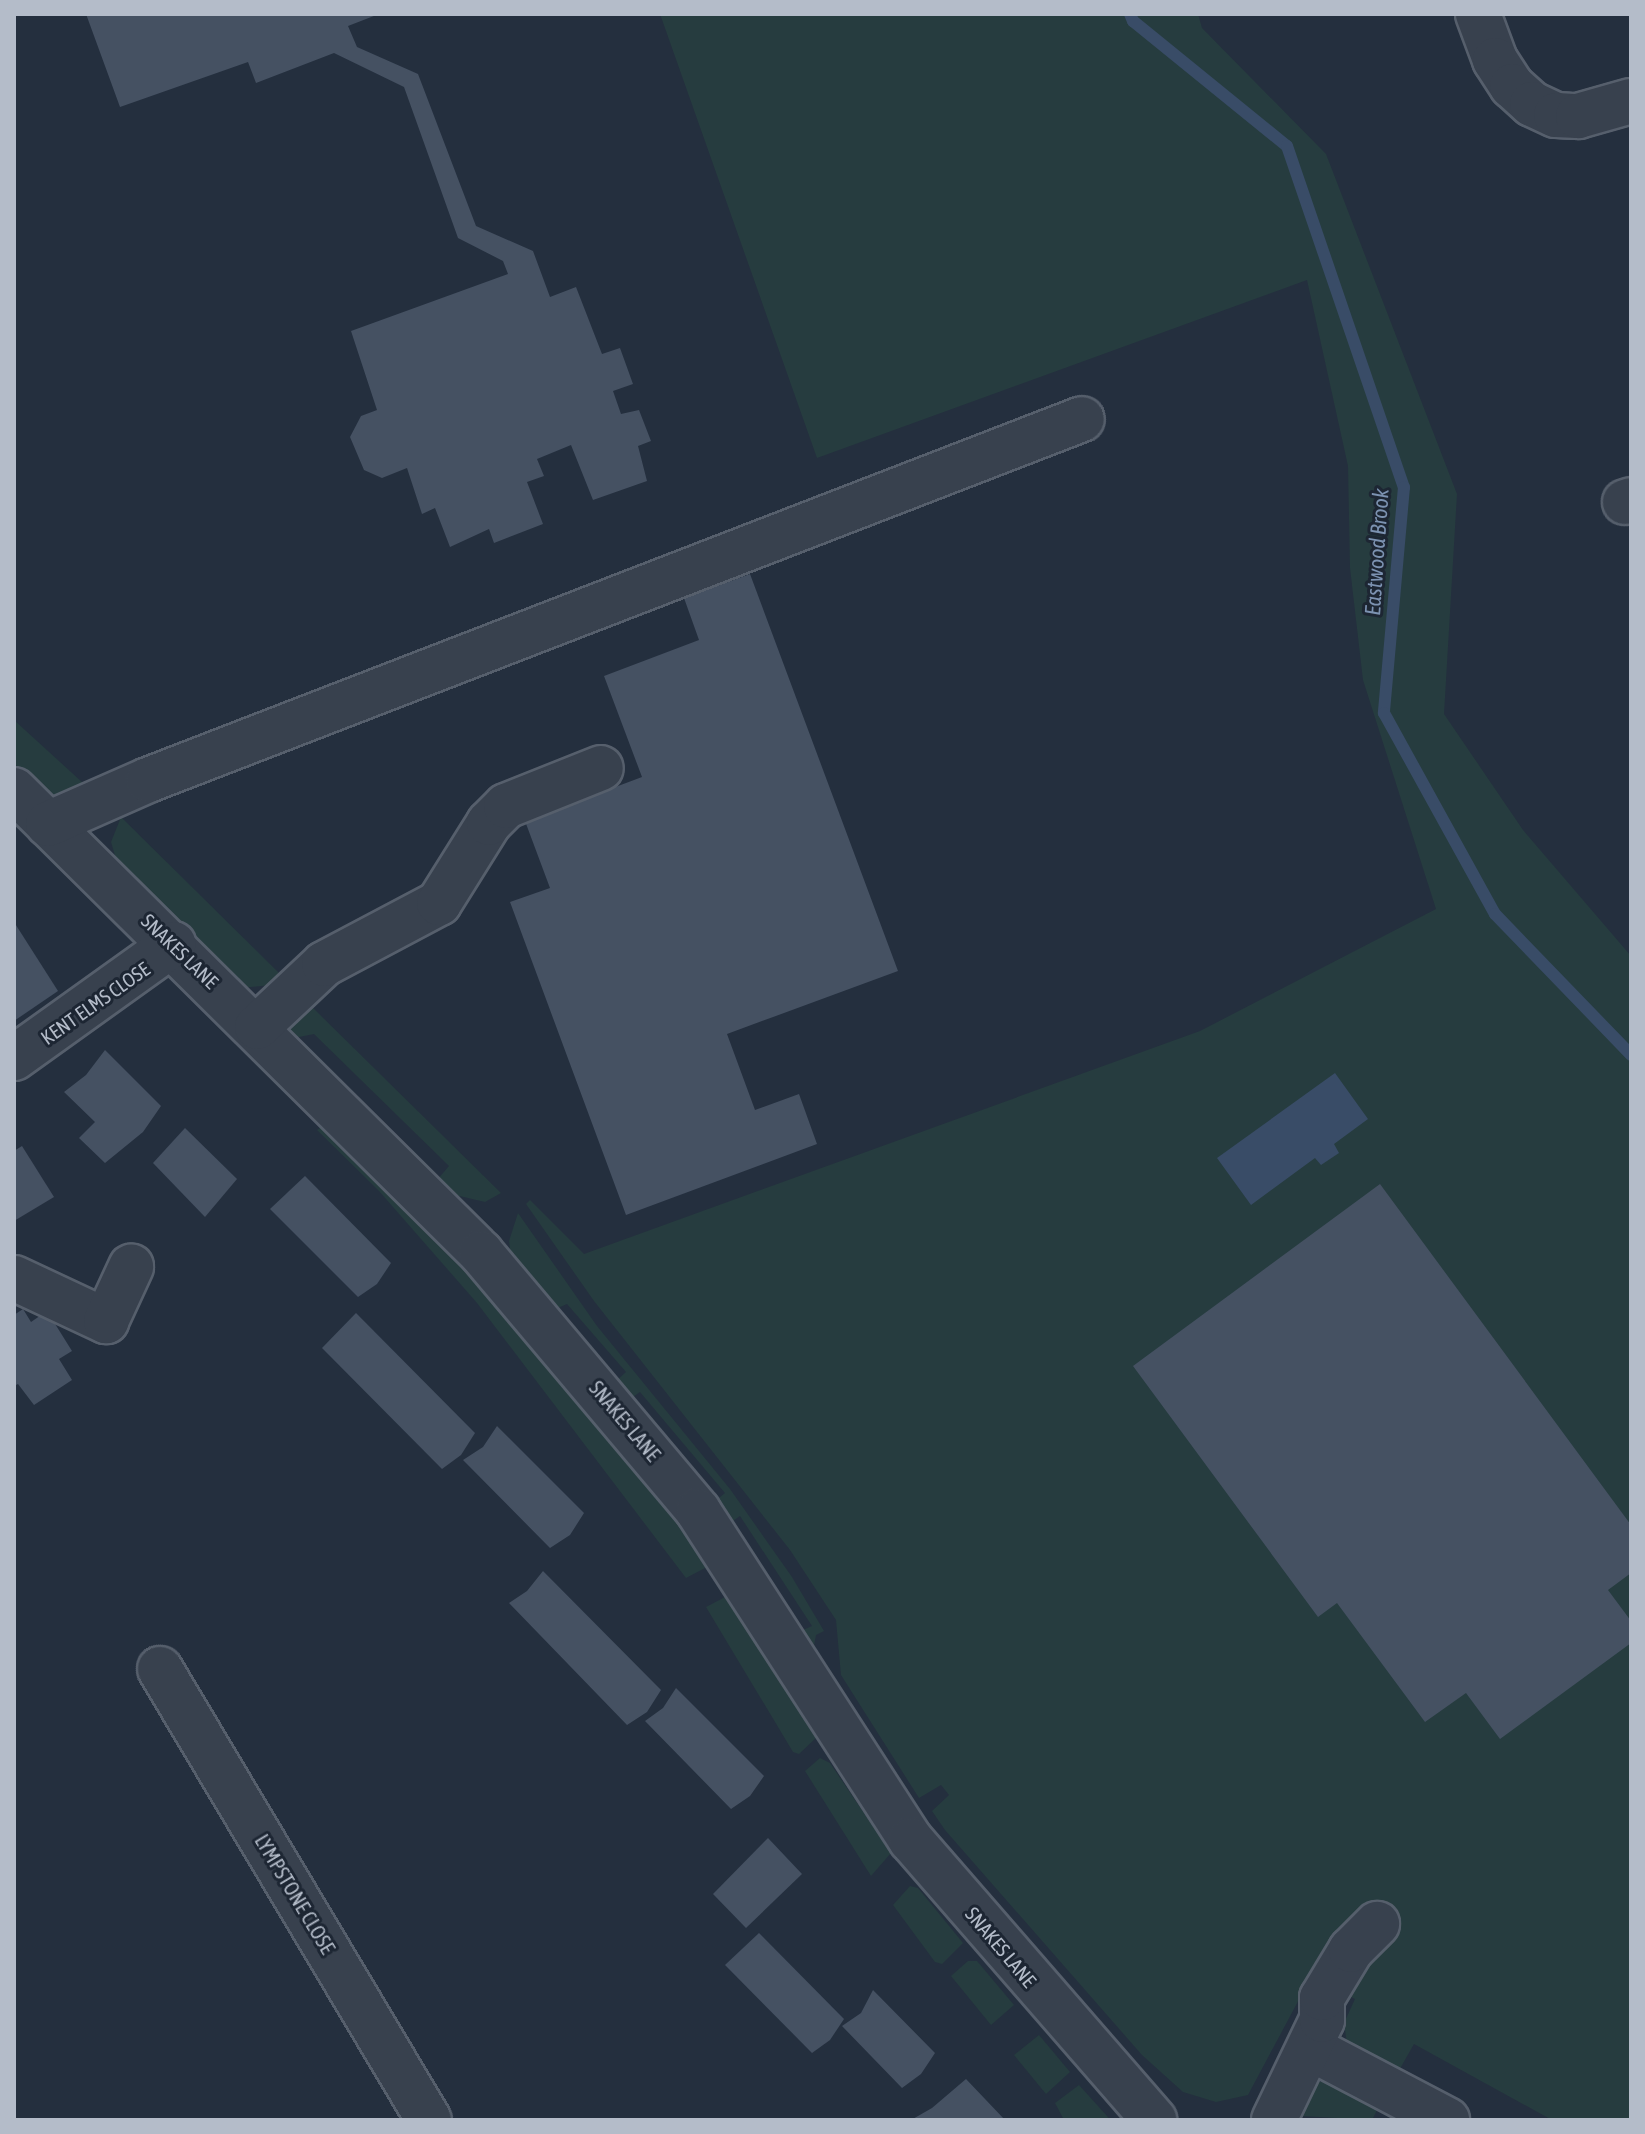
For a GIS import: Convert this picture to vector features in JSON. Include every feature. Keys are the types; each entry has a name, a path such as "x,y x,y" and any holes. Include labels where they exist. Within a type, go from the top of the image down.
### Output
{"street":[{"path":"1478,14 1495,60 1512,86 1532,104 1556,115 1578,116 1631,101"},
{"path":"48,824 148,780 1082,419"},
{"path":"257,1027 324,964 439,903 489,823 506,806 601,768"},
{"name":"SNAKES LANE","path":"14,790 471,1242 641,1439 740,1571 840,1736 911,1840 1149,2118"},
{"name":"KENT ELMS CLOSE","path":"14,1058 173,944"},
{"path":"14,1278 106,1321 131,1267"},
{"name":"LYMPSTONE CLOSE","path":"160,1669 429,2120"},
{"path":"1274,2120 1316,2034 1322,1998 1351,1950 1370,1933"},
{"path":"1316,2034 1447,2120"}],"green space":[{"path":"660,14 1198,14 1202,28 1326,154 1457,494 1444,714 1523,830 1631,956 1631,2120 1552,2120 1414,2044 1397,2074 1347,2044 1344,2023 1355,1999 1311,1977 1248,2095 1216,2102 1183,2092 1142,2055 945,1830 932,1811 949,1795 941,1785 919,1798 841,1675 836,1620 790,1550 594,1301 526,1204 530,1200 584,1254 1200,1031 1436,909 1363,680 1350,568 1348,466 1307,280 817,458"},
{"path":"14,720 94,793 54,799 42,792 14,763"},
{"path":"121,817 278,972 282,984 241,988 119,869 111,842"},
{"path":"308,1003 501,1193 485,1202 451,1194 437,1180 449,1166 314,1034 294,1038 287,1030 285,1023"},
{"path":"324,1125 442,1243 511,1322 680,1525 706,1559 705,1568 686,1578 477,1303 379,1191 317,1130"},
{"path":"518,1213 597,1326 730,1489 792,1577 824,1631 816,1635 813,1651 803,1630 812,1626 740,1516 730,1523 714,1502 725,1493 640,1392 630,1399 615,1382 626,1372 567,1304 553,1310 511,1257 509,1241"},
{"path":"727,1596 817,1737 799,1754 793,1752 706,1607"},
{"path":"820,1758 830,1763 891,1853 871,1876 805,1771"},
{"path":"910,1886 918,1888 963,1943 942,1964 935,1962 893,1905"},
{"path":"968,1961 977,1961 1014,2005 991,2025 951,1976"},
{"path":"1039,2035 1070,2072 1046,2094 1014,2055"},
{"path":"1328,2078 1379,2106 1372,2120 1301,2116 1314,2085"},
{"path":"1079,2085 1110,2120 1064,2120 1055,2103"}],"water":[{"path":"1335,1073 1368,1119 1334,1144 1339,1153 1321,1165 1315,1158 1251,1205 1217,1158"}],"building":[{"path":"86,14 379,14 348,26 357,47 418,74 476,226 533,251 550,297 576,287 602,354 620,348 633,384 613,391 621,414 639,410 651,441 638,446 647,481 593,500 571,445 537,459 544,476 527,482 543,524 494,543 489,529 450,547 435,508 422,514 407,468 382,478 364,470 350,437 361,416 377,410 351,331 508,274 503,261 458,238 404,87 334,53 256,83 248,62 120,107"},
{"path":"750,574 898,971 727,1034 755,1110 799,1094 817,1144 626,1215 510,902 550,888 525,821 642,777 604,676 699,640 684,598"},
{"path":"14,922 58,991 14,1021"},
{"path":"105,1050 161,1106 143,1132 105,1163 79,1138 95,1122 64,1092 86,1075"},
{"path":"185,1128 237,1179 205,1217 153,1163"},
{"path":"22,1146 54,1197 14,1221 14,1151"},
{"path":"305,1176 391,1263 377,1284 358,1297 270,1209"},
{"path":"1380,1184 1631,1525 1631,1573 1608,1590 1631,1621 1631,1643 1500,1739 1466,1693 1425,1722 1337,1603 1318,1617 1133,1366"},
{"path":"23,1309 31,1322 47,1311 72,1351 59,1359 72,1380 34,1405 18,1384 14,1386 14,1315"},
{"path":"356,1313 475,1433 461,1455 442,1469 322,1348"},
{"path":"497,1426 584,1513 570,1535 550,1548 463,1460 483,1447"},
{"path":"543,1571 661,1690 647,1712 627,1725 509,1603 527,1591"},
{"path":"676,1688 764,1776 750,1796 731,1809 645,1721 663,1708"},
{"path":"768,1838 802,1874 746,1928 713,1894"},
{"path":"759,1933 844,2019 830,2040 812,2053 725,1965"},
{"path":"873,1990 935,2053 921,2074 902,2088 842,2026 861,2013"},
{"path":"966,2079 1005,2120 911,2120 932,2108"}],"waterway":[{"name":"Eastwood Brook","path":"1130,14 1133,21 1287,146 1404,487 1384,713 1495,914 1631,1055"}]}
